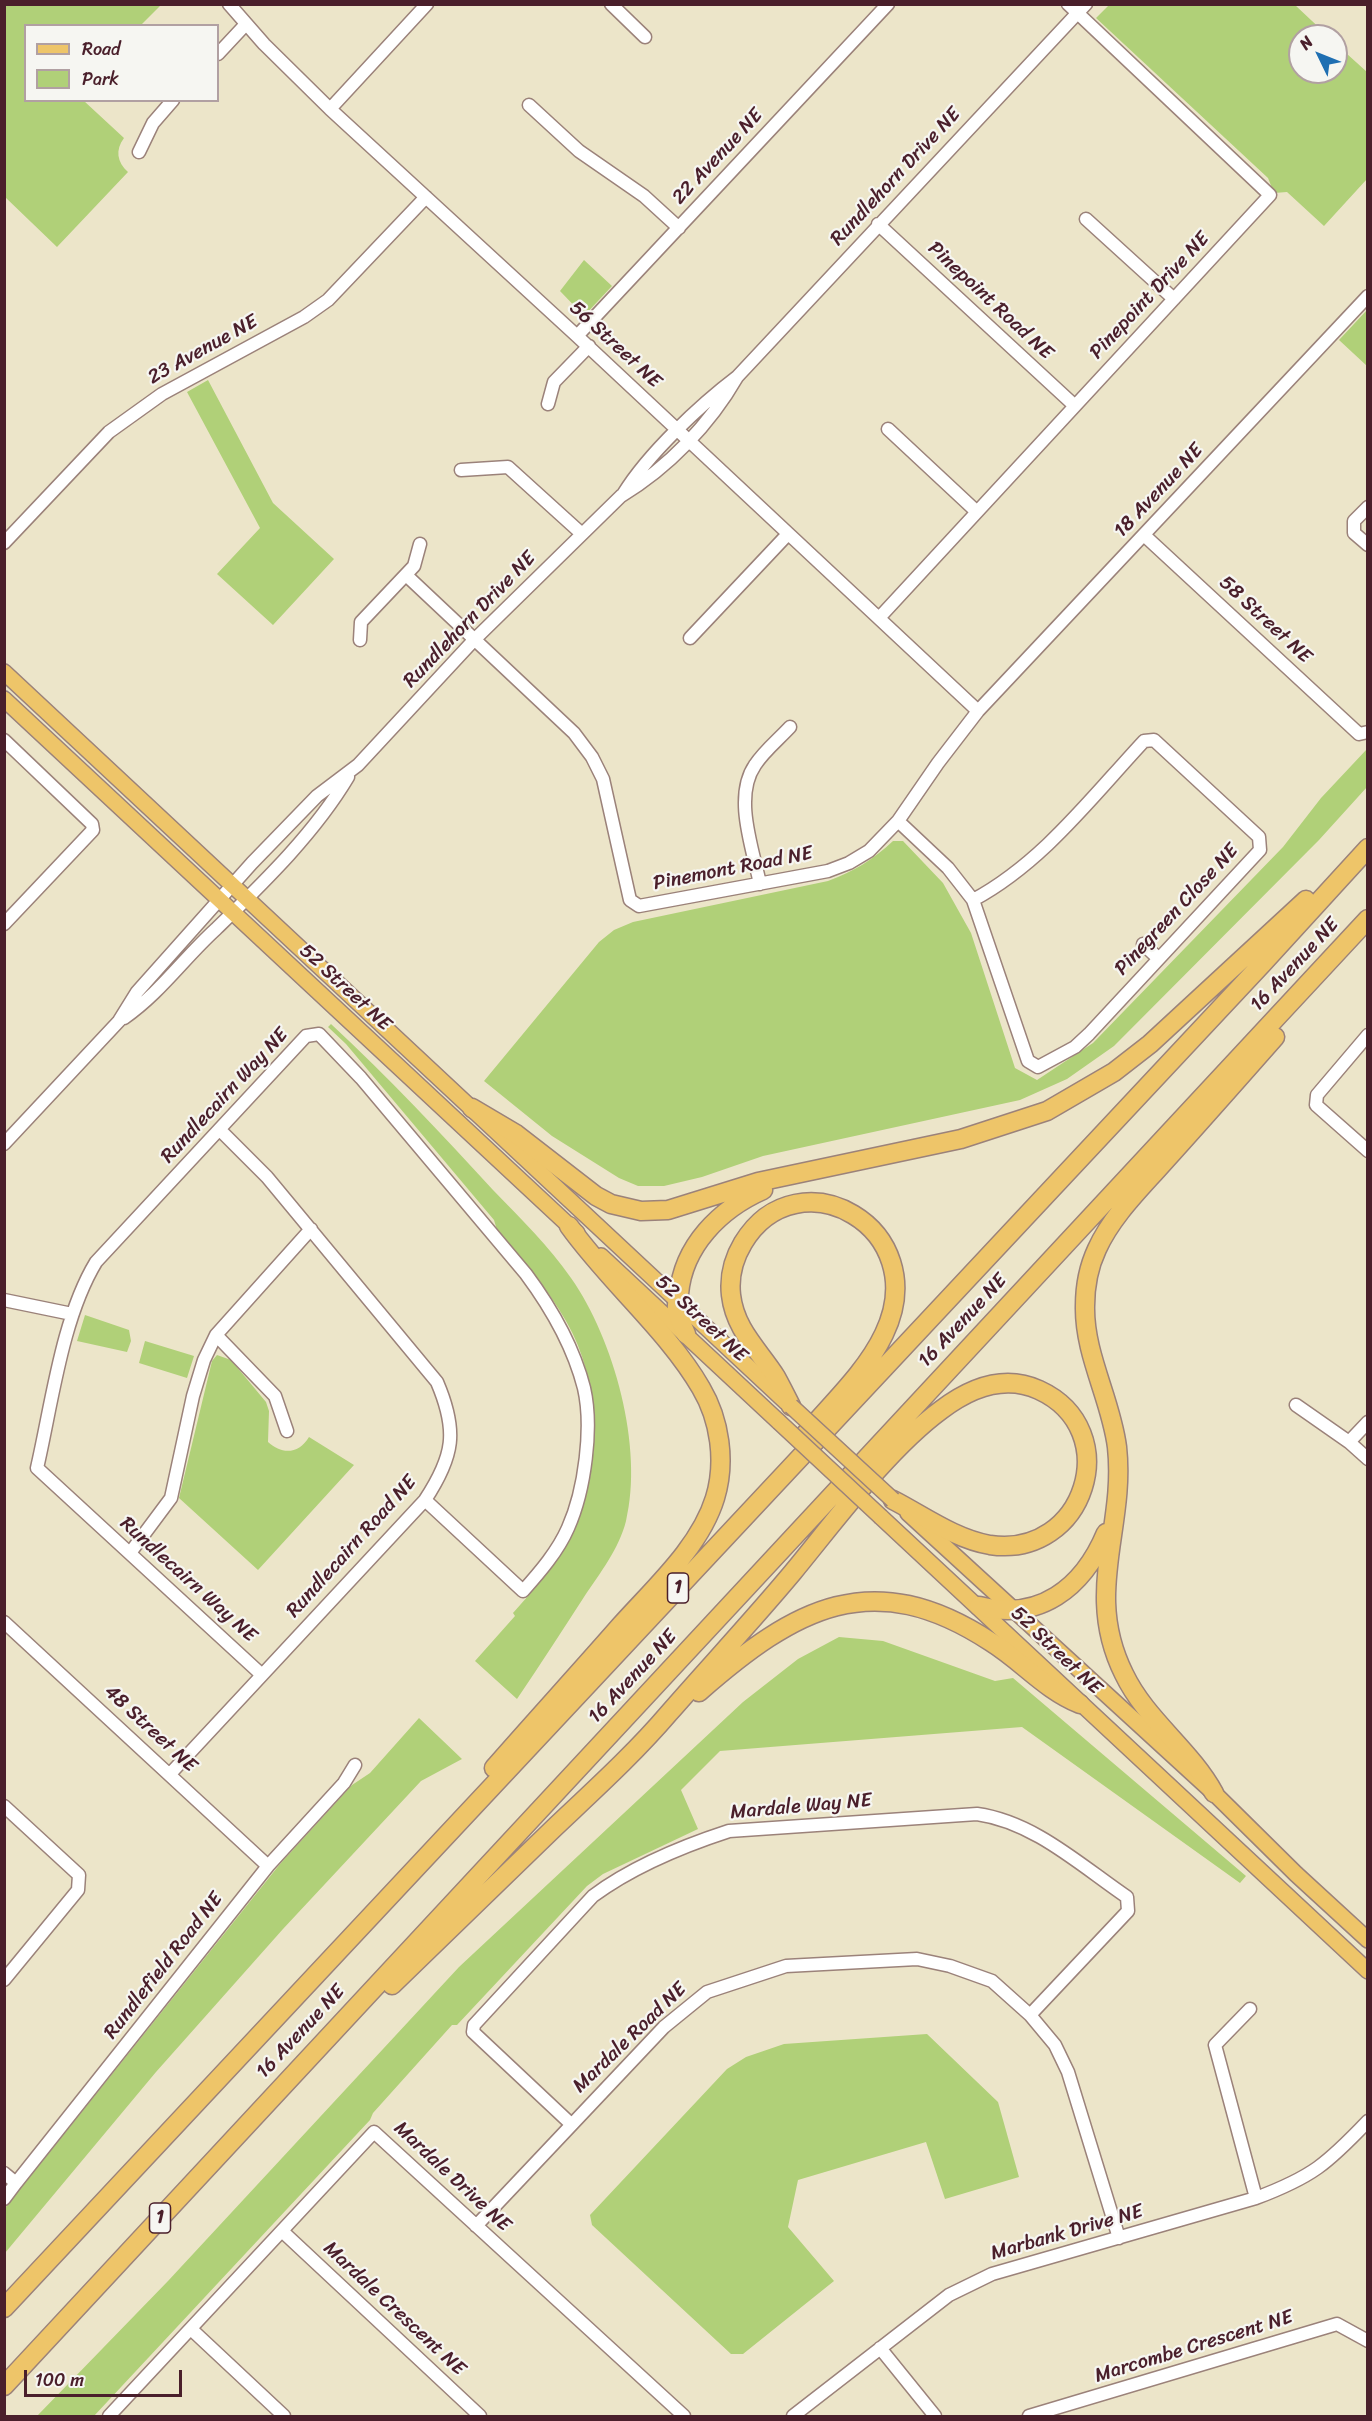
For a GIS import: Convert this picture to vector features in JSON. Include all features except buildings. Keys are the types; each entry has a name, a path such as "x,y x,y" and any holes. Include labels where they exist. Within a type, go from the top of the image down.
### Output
{"highway":[{"name":"16 Avenue NE","path":"4,2308 1368,848"},
{"path":"472,1108 516,1134 596,1196 626,1209 655,1212 758,1182 976,1135 1047,1111 1081,1093 1150,1044 1327,882 1350,866"},
{"name":"16 Avenue NE","path":"4,2386 1363,924"},
{"path":"1214,1793 1204,1774 1135,1694 1112,1645 1104,1596 1115,1508 1117,1447 1111,1418 1091,1352 1085,1315 1088,1278 1097,1249 1131,1200 1329,976 1363,924"},
{"path":"686,1334 676,1305 680,1277 684,1266 705,1233 742,1200 794,1175"},
{"path":"654,1613 868,1360 885,1332 895,1291 892,1260 870,1225 858,1216 835,1205 806,1204 780,1211 757,1226 746,1237 733,1263 731,1294 737,1320 751,1346 775,1376 791,1406"},
{"path":"369,1918 391,1883 662,1580 697,1533 715,1499 720,1466 718,1435 701,1388 681,1358 591,1257 569,1226"},
{"path":"315,2050 352,2023 608,1777 668,1714 891,1458 939,1411 965,1394 1006,1382 1032,1387 1047,1394 1057,1401 1078,1425 1088,1468 1082,1495 1064,1523 1037,1540 1005,1545 978,1542 946,1529 893,1500"},
{"path":"979,1606 1000,1612 1015,1612 1038,1606 1077,1578 1096,1553 1115,1508"},
{"path":"668,1714 786,1624 819,1610 875,1602 918,1607 947,1616 996,1644 1058,1695 1080,1704"}],"main road":[{"name":"52 Street NE","path":"4,672 791,1406 1214,1793 1296,1874 1368,1940"},
{"name":"52 Street NE","path":"4,699 1368,1971"}],"street":[{"name":"56 Street NE","path":"229,4 330,109 588,346 978,711"},
{"path":"330,109 427,4"},
{"path":"611,4 645,37"},
{"name":"22 Avenue NE","path":"577,336 888,4"},
{"name":"Rundlehorn Drive NE","path":"7,1135 119,1021 148,1001 215,929 234,913 328,809 350,773 474,640 621,496 637,471 711,396 737,377 1077,7"},
{"name":"Pinepoint Drive NE","path":"879,618 1270,195 1077,7"},
{"path":"219,53 246,24"},
{"path":"139,152 153,123 171,102"},
{"path":"529,105 579,151 644,196 679,228"},
{"name":"23 Avenue NE","path":"4,543 109,432 162,393 304,317 328,300 426,197"},
{"path":"1086,219 1174,299"},
{"name":"Pinepoint Road NE","path":"878,224 1075,406"},
{"name":"18 Avenue NE","path":"978,711 1145,536 1368,296"},
{"path":"548,404 554,382 588,346"},
{"name":"Rundlehorn Drive NE","path":"621,496 647,481 688,440 721,406 737,377"},
{"path":"888,429 977,512"},
{"path":"461,470 508,467 582,534"},
{"path":"1368,507 1354,521 1354,533 1368,545"},
{"path":"690,638 788,534"},
{"name":"58 Street NE","path":"1145,536 1363,733"},
{"path":"360,640 362,622 414,566 420,544"},
{"name":"Pinemont Road NE","path":"406,575 574,733 592,757 603,779 630,900 639,906 828,871 849,863 869,851 898,821 978,711"},
{"path":"760,884 747,817 746,785 754,765 790,727"},
{"path":"4,740 92,824 93,830 4,924"},
{"name":"Pinegreen Close NE","path":"898,821 948,868 973,900 1028,1061 1038,1067 1075,1047 1260,850 1261,844 1259,837 1154,740 1144,741 1032,861 1004,884 973,900"},
{"name":"Rundlehorn Drive NE","path":"119,1021 137,992 218,899 317,796 350,773"},
{"path":"1143,944 1158,958"},
{"name":"Rundlecairn Way NE","path":"262,1675 38,1468 72,1314 82,1284 96,1262 306,1036 319,1034 361,1078 549,1305 571,1349 584,1390 588,1438 582,1482 568,1528 545,1567 523,1591 425,1500"},
{"path":"1368,1035 1317,1095 1316,1105 1368,1151"},
{"name":"Rundlecairn Road NE","path":"170,1774 425,1500 444,1472 450,1435 449,1411 437,1382 267,1176 220,1130"},
{"path":"130,1553 171,1498 193,1396 204,1360 216,1335 311,1229"},
{"path":"4,1300 72,1314"},
{"path":"216,1335 275,1396 286,1431"},
{"path":"1296,1405 1350,1442 1368,1459"},
{"path":"1350,1442 1368,1422"},
{"name":"48 Street NE","path":"4,1622 268,1866"},
{"name":"Rundlefield Road NE","path":"4,2199 268,1866 344,1783 355,1764"},
{"path":"4,1806 79,1875 78,1890 4,1980"},
{"name":"Mardale Way NE","path":"571,2124 473,2032 474,2025 593,1896 613,1881 705,1839 729,1831 976,1814 1002,1817 1034,1833 1127,1897 1128,1911 1030,2015"},
{"name":"Mardale Road NE","path":"476,2226 664,2027 707,1992 786,1966 917,1959 950,1966 992,1981 1030,2015 1055,2045 1068,2072 1119,2238"},
{"path":"1250,2009 1215,2044 1256,2198"},
{"name":"Marbank Drive NE","path":"793,2416 949,2295 992,2274 1256,2198 1295,2184 1314,2173 1368,2121"},
{"name":"Mardale Drive NE","path":"109,2416 374,2132 684,2416"},
{"path":"4,2173 16,2183"},
{"name":"Mardale Crescent NE","path":"282,2231 480,2416"},
{"name":"Marcombe Crescent NE","path":"1029,2416 1337,2324 1368,2341"},
{"path":"191,2329 284,2416"},
{"path":"880,2348 935,2416"}],"green space":[{"path":"4,5 161,5 142,24 24,24 24,102 85,102 124,138 118,151 121,164 128,172 57,247 5,197"},
{"path":"1109,5 1295,5 1315,24 1288,24 1288,84 1348,84 1348,55 1367,72 1367,179 1324,226 1287,192 1274,193 1268,178 1096,18"},
{"path":"584,260 612,286 584,316 560,291"},
{"path":"1367,310 1367,366 1339,340"},
{"path":"208,380 273,503 334,559 273,625 217,574 260,528 187,392"},
{"path":"1367,749 1367,787 1319,840 1114,1046 1067,1079 1020,1100 763,1156 702,1177 664,1186 638,1186 619,1178 552,1136 484,1081 599,942 614,930 633,922 828,881 863,864 893,841 903,841 943,883 971,933 1015,1068 1037,1080 1093,1043 1283,847 1321,798"},
{"path":"331,1024 434,1126 534,1232 571,1278 586,1303 612,1362 628,1428 631,1461 631,1492 626,1521 619,1541 608,1560 517,1699 475,1661 515,1616 513,1613 555,1563 574,1529 590,1478 593,1451 592,1397 586,1370 578,1345 566,1321 542,1285 497,1230 494,1220 346,1044 328,1027"},
{"path":"85,1315 129,1330 131,1341 127,1352 77,1341"},
{"path":"145,1341 194,1356 187,1378 139,1363"},
{"path":"217,1355 231,1360 266,1402 269,1411 268,1442 279,1449 290,1451 300,1447 309,1437 354,1465 258,1570 179,1498 212,1361"},
{"path":"839,1637 883,1641 995,1681 1013,1678 1246,1876 1240,1883 1022,1727 720,1751 681,1790 698,1829 603,1874 587,1886 457,2025 452,2025 373,2113 370,2120 94,2416 37,2416 168,2281 459,1967 743,1702 798,1659"},
{"path":"419,1718 462,1759 421,1781 283,1929 156,2072 5,2253 5,2208 280,1864 352,1785 370,1773"},
{"path":"927,2034 998,2102 1019,2177 945,2199 926,2142 798,2180 788,2227 834,2281 743,2354 731,2354 592,2225 590,2215 727,2069 746,2057 784,2044"}]}
